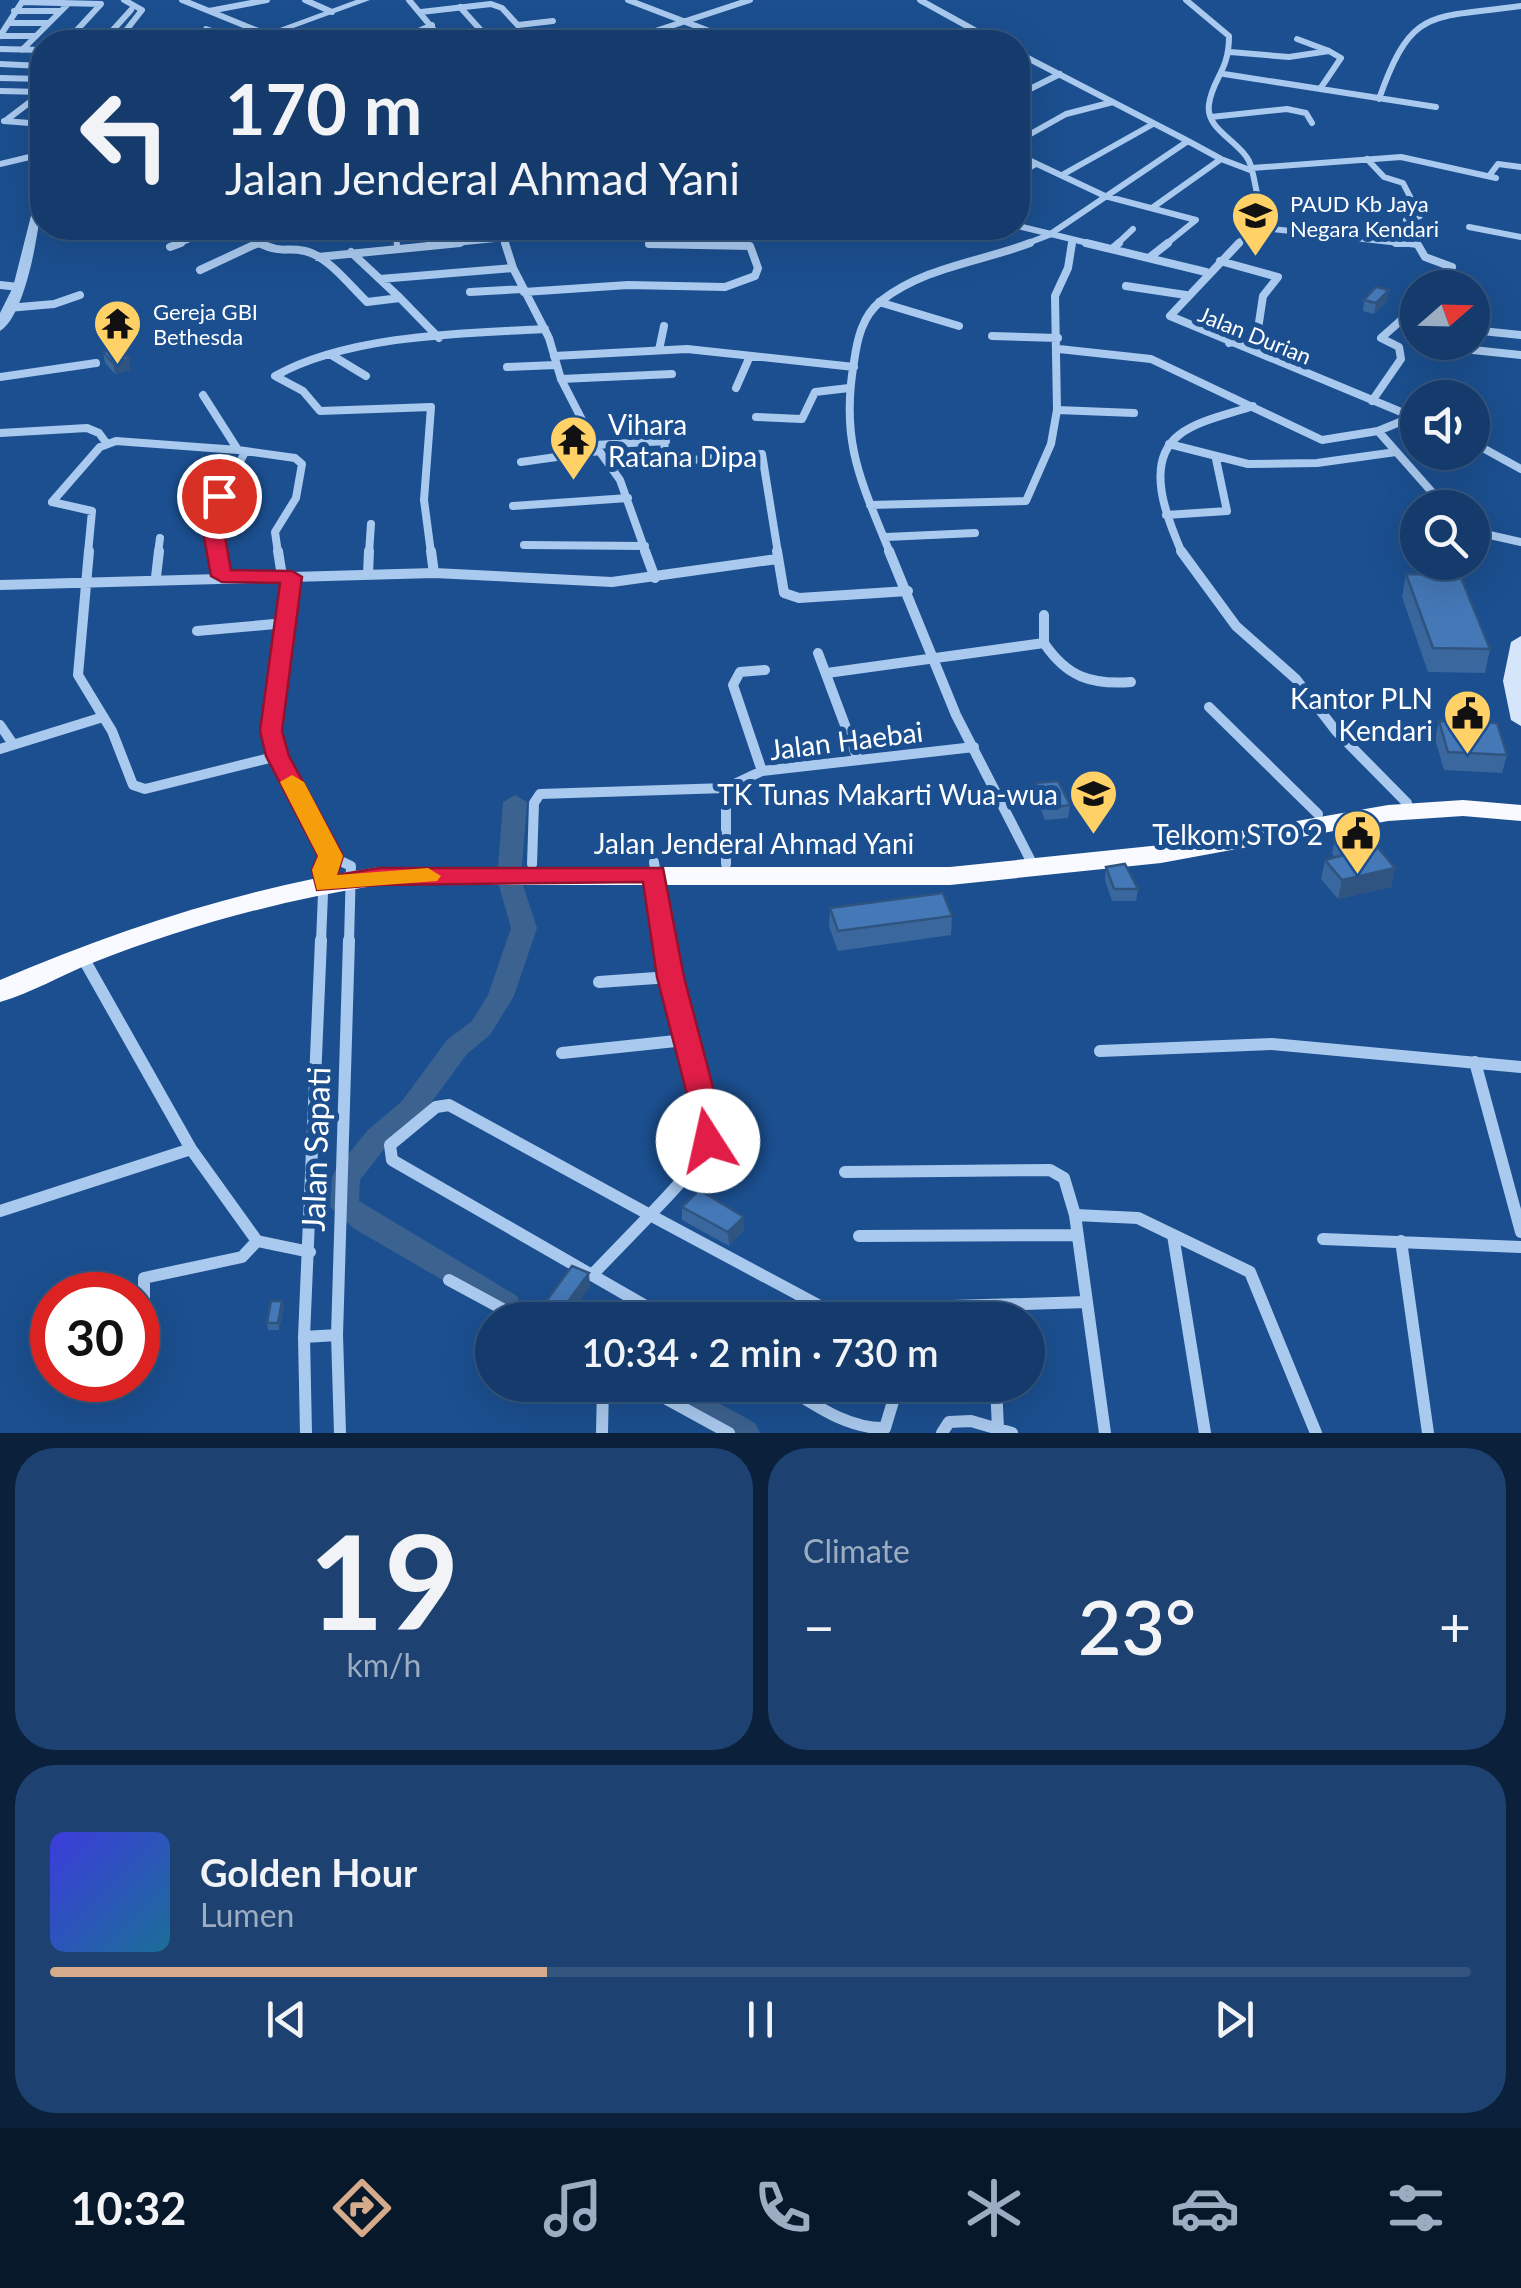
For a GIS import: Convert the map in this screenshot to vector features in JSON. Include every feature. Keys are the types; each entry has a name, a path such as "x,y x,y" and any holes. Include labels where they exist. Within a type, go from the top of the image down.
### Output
{"highway":[{"name":"Jalan Jenderal Ahmad Yani","path":"1,986 130,930 336,871 654,868 852,878 950,876 1407,802 1521,805"},
{"name":"Jalan Jenderal Ahmad Yani","path":"654,868 1032,862 1161,854 1388,813 1462,808 1521,813"},
{"name":"Jalan Jenderal Ahmad Yani","path":"1,986 336,871"}],"main road":[{"path":"1520,713 1513,681 1521,642"}],"street":[{"path":"124,0 142,10 126,30"},
{"path":"182,0 254,30"},
{"path":"208,11 267,0"},
{"path":"304,0 332,12"},
{"path":"284,30 366,0"},
{"path":"408,0 436,30"},
{"path":"421,12 496,0"},
{"path":"628,0 705,30"},
{"path":"662,30 750,0"},
{"path":"920,0 970,29"},
{"path":"1186,0 1228,36 1230,52 1224,74 1209,101 1211,117 1251,169 1261,207 1254,227 1418,246"},
{"path":"0,36 22,2 101,4 77,30"},
{"path":"42,30 69,2"},
{"path":"484,4 502,8 520,28 553,21"},
{"path":"1379,98 1396,52 1425,20 1521,6"},
{"path":"460,7 481,30"},
{"path":"113,30 131,10"},
{"path":"14,11 60,12"},
{"path":"10,24 48,24"},
{"path":"421,30 432,25"},
{"path":"0,36 30,36"},
{"path":"1298,40 1341,58 1320,89"},
{"path":"22,50 30,42"},
{"path":"0,49 30,50"},
{"path":"1230,52 1289,57 1329,51"},
{"path":"1030,60 1221,158 1251,169 1412,158 1493,177 1498,164 1521,168"},
{"path":"0,64 30,65"},
{"path":"1030,89 1060,74"},
{"path":"1224,74 1436,107"},
{"path":"0,78 30,79"},
{"path":"0,91 30,92"},
{"path":"2,121 30,101"},
{"path":"1030,134 1066,114 1114,102"},
{"path":"1211,117 1291,109 1306,113 1312,124"},
{"path":"2,121 30,123"},
{"path":"1062,175 1153,124"},
{"path":"1032,862 932,658 848,442 849,388 859,331 879,302 937,270 1001,254 1049,235 1188,140"},
{"path":"0,164 30,157"},
{"path":"1152,208 1221,158"},
{"path":"1367,159 1384,177 1403,183 1420,216 1406,220 1418,246 1425,257 1452,266 1447,270"},
{"path":"1030,161 1105,196 1197,221 1149,258"},
{"path":"1030,167 1036,164"},
{"name":"Jalan Durian","path":"1254,227 1172,309 1171,318 1400,412"},
{"path":"1470,227 1521,237"},
{"path":"1030,229 1206,272"},
{"path":"1112,248 1132,229"},
{"path":"0,327 19,288 30,240"},
{"path":"170,247 188,240"},
{"path":"252,240 280,253 302,251 318,257 367,302 400,298"},
{"path":"396,240 397,246"},
{"path":"318,257 475,240"},
{"path":"505,240 512,268 545,329 561,379 628,498 655,578"},
{"path":"870,504 1023,503 1048,455 1057,410 1056,287 1068,268 1072,240"},
{"path":"200,270 258,243"},
{"path":"470,292 628,285 729,286 755,276 758,268 750,246 649,244"},
{"path":"351,252 439,338"},
{"path":"1220,261 1278,277 1263,296 1260,326 1228,343"},
{"path":"380,279 512,268"},
{"path":"0,285 19,288"},
{"path":"1126,286 1186,295"},
{"path":"8,308 54,304 80,295"},
{"path":"879,302 959,326"},
{"path":"1400,321 1381,338 1400,348"},
{"path":"659,350 664,326"},
{"path":"434,573 424,500 430,407 320,411 303,391 276,376 334,356 439,338 545,329"},
{"path":"1490,332 1521,335"},
{"path":"992,336 1151,359 1316,439 1378,431 1400,423"},
{"path":"506,368 659,350 854,367"},
{"path":"618,376 620,352"},
{"path":"1490,352 1521,355"},
{"path":"334,356 366,376"},
{"path":"736,388 750,356"},
{"path":"1372,400 1400,360"},
{"path":"0,376 44,374 96,363"},
{"path":"561,379 672,374"},
{"path":"756,417 800,420 805,417 814,392 849,388"},
{"path":"203,396 241,451"},
{"path":"1253,406 1182,432 1170,444 1160,470 1166,515 1186,562 1236,626 1296,679 1336,731 1407,802"},
{"path":"1057,410 1134,413"},
{"path":"0,433 87,428 98,433 106,444"},
{"path":"1378,431 1430,490"},
{"path":"521,462 666,436 664,462"},
{"path":"278,756 137,788 104,717 78,675 92,511 52,502 106,444 127,440 241,451 296,458 302,464 296,498 275,532 287,577 286,623 271,722 278,756 336,871"},
{"path":"1170,444 1216,459 1248,464 1317,463 1396,452"},
{"path":"222,576 214,521 219,496 241,451"},
{"path":"1490,452 1521,469"},
{"path":"610,467 762,454 781,587 792,598 908,590"},
{"path":"1166,515 1227,510 1216,459"},
{"path":"514,506 628,498"},
{"path":"368,574 371,524"},
{"path":"886,538 975,533"},
{"path":"1490,535 1521,542"},
{"path":"156,577 160,538"},
{"path":"524,545 646,546"},
{"path":"1,588 156,577 434,573 573,582 655,578 777,559"},
{"path":"1044,616 1044,643 1056,664 1086,682 1130,682"},
{"path":"198,631 286,623"},
{"path":"827,673 1044,643"},
{"path":"818,652 858,760"},
{"path":"762,771 732,686 740,672 766,670"},
{"path":"1209,707 1318,814"},
{"path":"0,749 104,717"},
{"path":"0,725 13,744"},
{"name":"Jalan Haebai","path":"726,788 762,771 974,747"},
{"path":"512,868 540,794 726,788 726,864"},
{"path":"592,1275 692,1168 708,1141 707,1118 670,977 654,868"},
{"name":"Jalan Sapati","path":"306,1433 304,1338 336,871"},
{"name":"Jalan Sapati","path":"336,871 336,1335 340,1433"},
{"path":"82,956 191,1149 257,1242 310,1252"},
{"path":"599,982 670,977"},
{"path":"562,1053 685,1040"},
{"path":"1100,1051 1272,1044 1521,1067"},
{"path":"1475,1062 1521,1232"},
{"path":"639,1302 392,1160 388,1154 390,1145 436,1107 450,1105 812,1302"},
{"path":"0,1211 191,1149"},
{"path":"845,1172 1050,1170 1064,1178 1076,1215 1105,1433"},
{"path":"1076,1215 1138,1218 1250,1272 1316,1433"},
{"path":"1174,1235 1204,1433"},
{"path":"859,1236 1076,1236"},
{"path":"1323,1240 1521,1247"},
{"path":"1401,1240 1428,1433"},
{"path":"160,1275 242,1257 257,1242"},
{"path":"449,1280 490,1302"},
{"path":"1045,1307 1087,1302"},
{"path":"304,1338 336,1335"},
{"path":"602,1433 603,1402"},
{"path":"672,1402 729,1433"},
{"path":"812,1402 854,1426 875,1432 885,1428 893,1402"},
{"path":"942,1433 955,1421 1005,1431 999,1402"}],"building":[{"path":"1376,287 1389,290 1376,303 1364,300"},
{"path":"118,348 129,359 113,363 103,352"},
{"path":"1408,580 1462,580 1490,649 1433,648"},
{"path":"1439,721 1497,723 1507,755 1448,752"},
{"path":"1058,781 1070,805 1047,808 1036,783"},
{"path":"1363,830 1395,868 1342,880 1325,860 1351,853 1336,835"},
{"path":"1125,864 1138,889 1114,889 1106,867"},
{"path":"943,893 952,916 838,931 830,908"},
{"path":"699,1190 744,1217 728,1232 682,1207"},
{"path":"572,1266 589,1273 568,1302 546,1302"},
{"path":"271,1301 282,1301 278,1323 267,1323"}],"waterway":[{"path":"501,1302 344,1206 346,1177 378,1137 412,1108 457,1047 481,1028 501,996 524,928 509,879 515,802"},
{"path":"688,1402 744,1433"}],"slow traffic":[{"path":"292,782 330,856 324,870 326,884 379,876 428,876"}],"place":[{"name":"PAUD Kb Jaya Negara Kendari","path":"1255,258"},
{"name":"Gereja GBI Bethesda","path":"118,366"},
{"name":"Vihara Ratana Dipa","path":"573,482"},
{"name":"Kantor PLN Kendari","path":"1468,756"},
{"name":"TK Tunas Makarti Wua-wua","path":"1093,836"},
{"name":"Telkom STO 2","path":"1358,876"}],"route":[{"path":"219,496 214,532 222,576 292,577 271,731 278,756 330,856 324,870 326,884 379,876 654,874 670,977 707,1118 708,1141"}]}
